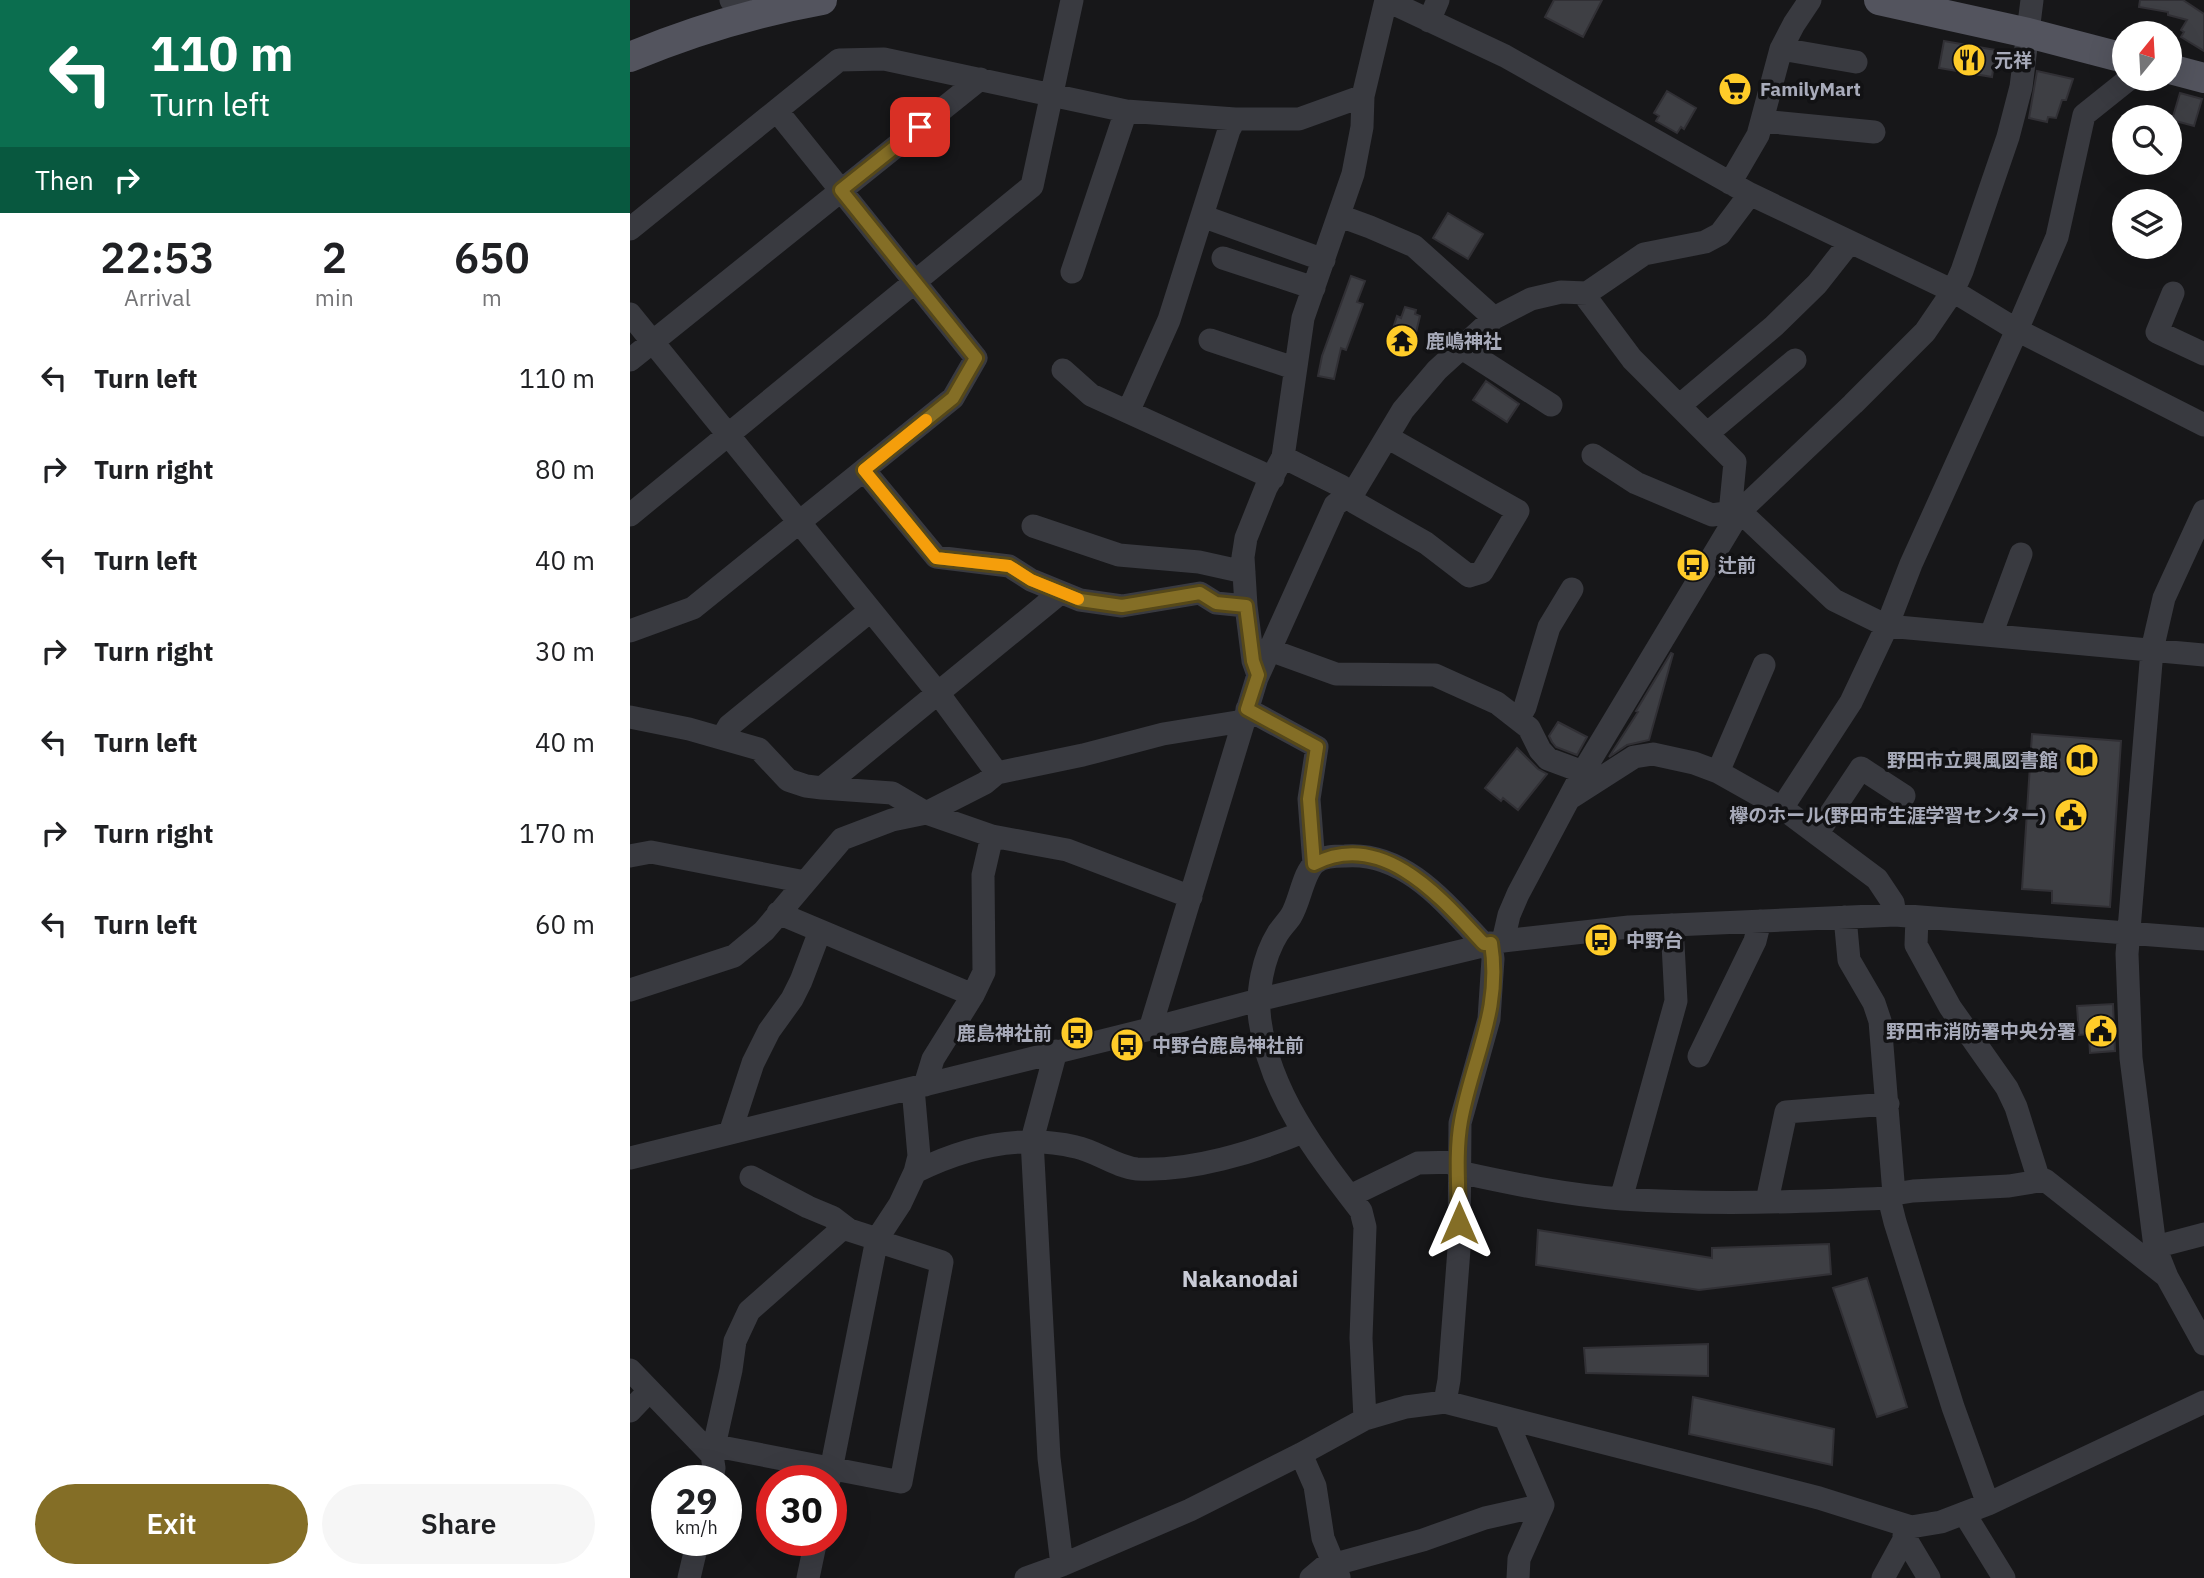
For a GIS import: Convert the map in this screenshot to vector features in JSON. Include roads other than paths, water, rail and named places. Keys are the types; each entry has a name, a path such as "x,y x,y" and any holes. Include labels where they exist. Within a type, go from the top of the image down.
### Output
{"main road":[{"path":"630,57 742,8 822,0"},
{"path":"1879,0 2112,55"},
{"path":"2182,72 2204,78"}],"street":[{"path":"630,515 1032,186 1072,0"},
{"path":"1258,675 1253,661 1246,606 1245,538 1278,467 1303,318 1340,216 1358,151 1363,127 1363,96 1386,0 1434,10 1505,55 1730,183 1952,291 2017,330 2204,425"},
{"path":"1730,183 1760,128 1782,49 1810,0"},
{"path":"1444,1402 1449,1380 1459,1249 1461,1124 1489,1019 1493,942 1583,772 1740,511 1925,332 1952,291 1962,271 2008,137 2021,87 2032,0"},
{"path":"1782,49 1856,62"},
{"path":"630,229 839,60 884,59 1126,111 1235,119 1299,119 1363,96"},
{"path":"630,360 980,79"},
{"path":"1782,808 1851,702 1887,626 1911,564 2057,237 2084,115 2114,91"},
{"path":"630,631 693,608 953,398 976,358 777,111"},
{"path":"1072,272 1126,111"},
{"path":"1128,412 1169,320 1228,130 1235,119"},
{"path":"1760,128 1874,132"},
{"path":"1150,1029 1258,675 1335,505 1355,490 1412,400 1437,370 1494,318 1531,299 1560,292 1587,293 1644,254 1704,242 1720,234 1751,194"},
{"path":"1202,216 1324,260"},
{"path":"1340,216 1414,246 1494,318"},
{"path":"1679,406 1774,326 1817,284 1850,242"},
{"path":"1223,258 1314,288"},
{"path":"1587,293 1588,300 1632,359 1735,462 1731,503 1833,600 1887,626 2204,655"},
{"path":"2172,293 2157,332 2204,354"},
{"path":"630,314 938,693 997,774"},
{"path":"1210,340 1294,368"},
{"path":"1462,348 1551,405"},
{"path":"1708,433 1795,360"},
{"path":"1063,370 1091,395 1128,412 1278,467 1340,486 1354,502 1426,543 1469,576 1482,572 1518,512 1387,437"},
{"path":"1593,456 1636,483 1712,515 1740,511"},
{"path":"864,470 936,558 1009,566 1031,580 1080,600 1122,606 1200,593 1216,603 1246,606"},
{"path":"2204,511 2164,598 2152,650 2128,933 2131,1058 2155,1247 2167,1277 2204,1344"},
{"path":"1032,526 1119,555 1199,562 1244,572"},
{"path":"1991,635 2021,554"},
{"path":"1519,718 1525,707 1549,627 1572,589"},
{"path":"821,788 1060,593"},
{"path":"722,738 729,726 870,611"},
{"path":"1270,650 1336,674 1435,675 1497,703 1529,728 1540,750 1548,759 1583,772"},
{"path":"1718,772 1764,665"},
{"path":"630,990 734,956 764,931 842,839 892,820 926,813 985,783 997,774 1245,715 1317,747 1309,799 1314,864"},
{"path":"630,717 689,729 759,748 788,780 806,786 892,793 926,813 992,836 1077,852 1191,897"},
{"path":"1569,798 1634,757 1653,754 1693,763 1718,772 1782,808 1877,879 1893,903 1906,916 1929,972 1950,1007 1997,1070 2007,1088 2016,1107 2039,1180"},
{"path":"1817,834 1861,768 1904,796"},
{"path":"833,1465 877,1240 900,1204 915,1172 919,1156 919,1086 984,972 983,875 992,836"},
{"path":"630,856 651,852 805,882"},
{"path":"1365,1419 1361,1338 1364,1227 1361,1211 1303,1132 1273,1074 1260,1023 1258,1000 1262,975 1277,934 1301,897 1307,875 1314,864 1326,857 1375,857 1401,867 1493,942"},
{"path":"778,914 973,995"},
{"path":"630,1158 1493,942 1587,930 1906,916 2204,939"},
{"path":"1845,917 1849,960 1874,1003 1880,1021 1895,1222 1932,1342 1988,1504"},
{"path":"1699,1056 1755,941 1760,921"},
{"path":"1621,1199 1676,1001 1672,925"},
{"path":"730,1133 753,1063 769,1031 792,999 820,931"},
{"path":"1056,1052 1032,1140 1049,1458 1062,1566"},
{"path":"1767,1201 1786,1112 1888,1104"},
{"path":"915,1172 986,1146 1032,1140 1077,1147 1134,1169 1190,1166 1280,1142 1303,1132"},
{"path":"1350,1196 1418,1163 1459,1167 1529,1187 1621,1199 1767,1201 1891,1196 2010,1186 2045,1180 2167,1277"},
{"path":"751,1177 832,1217 849,1230"},
{"path":"714,1465 714,1450 735,1341 749,1311 843,1228 942,1262 901,1482 847,1477"},
{"path":"2155,1247 2204,1234"},
{"path":"630,1370 649,1391 714,1450 784,1465"},
{"path":"630,1411 649,1391"},
{"path":"1026,1578 1062,1566 1190,1510 1365,1419 1406,1407 1444,1402 1794,1491 1908,1531 1988,1504 2204,1402"},
{"path":"1506,1419 1543,1505"},
{"path":"1301,1454 1315,1486 1323,1538 1336,1572"},
{"path":"1311,1578 1324,1567 1336,1572 1485,1518 1543,1505"},
{"path":"1518,1578 1519,1559 1524,1542 1543,1505"},
{"path":"1964,1513 2004,1578"},
{"path":"1884,1578 1908,1531"},
{"path":"1908,1531 1928,1578"},
{"path":"689,1578 694,1556"},
{"path":"808,1578 813,1556"}],"place":[{"name":"元祥","path":"1969,60"},
{"name":"FamilyMart","path":"1735,89"},
{"name":"鹿嶋神社","path":"1402,341"},
{"name":"辻前","path":"1693,565"},
{"name":"野田市立興風図書館","path":"2082,760"},
{"name":"欅のホール(野田市生涯学習センター)","path":"2071,815"},
{"name":"中野台","path":"1601,940"},
{"name":"野田市消防署中央分署","path":"2101,1031"},
{"name":"鹿島神社前","path":"1077,1033"},
{"name":"中野台鹿島神社前","path":"1127,1045"}],"district":[{"name":"Nakanodai","path":"1240,1278"}]}
